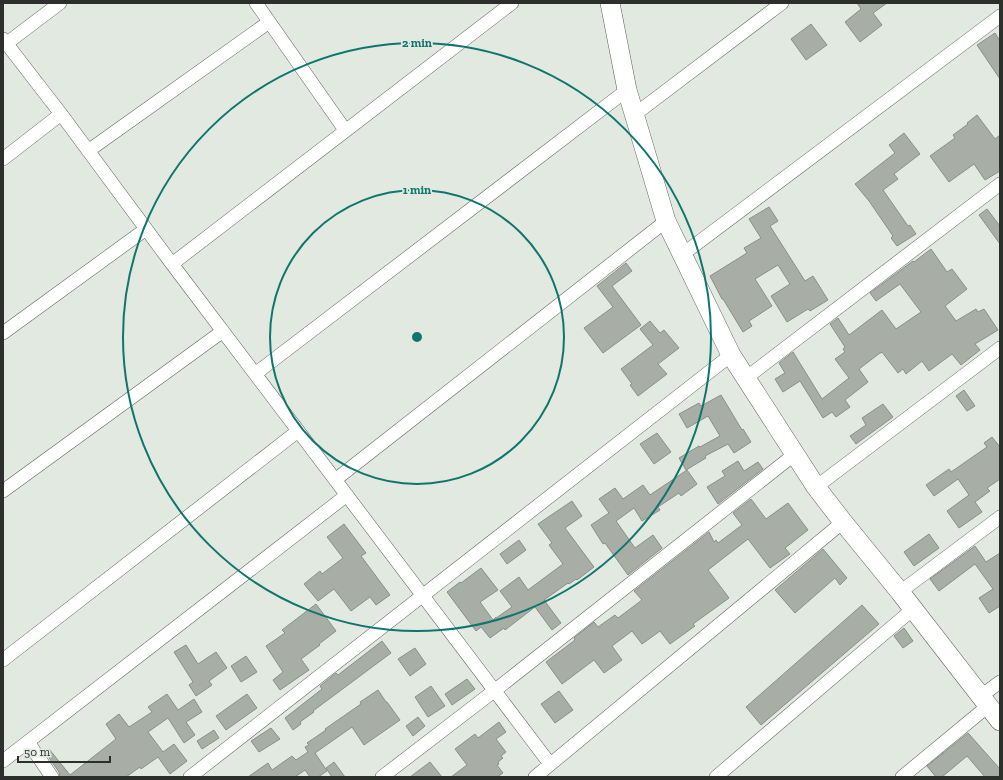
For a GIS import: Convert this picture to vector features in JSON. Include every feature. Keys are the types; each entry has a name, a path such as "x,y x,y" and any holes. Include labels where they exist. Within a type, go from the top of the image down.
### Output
{"street":[{"path":"60,3 5,41 550,764"},
{"path":"256,3 345,130"},
{"path":"172,264 512,3"},
{"path":"610,3 627,90 666,221 731,355 816,487 1000,721"},
{"path":"634,115 782,3"},
{"path":"683,254 1000,16"},
{"path":"88,151 269,22"},
{"path":"255,374 627,90"},
{"path":"3,159 61,114"},
{"path":"746,378 1000,184"},
{"path":"335,480 666,221"},
{"path":"3,333 146,229"},
{"path":"3,491 223,330"},
{"path":"816,487 1000,348"},
{"path":"190,777 731,355"},
{"path":"3,660 298,431"},
{"path":"382,777 494,691 795,454"},
{"path":"3,761 347,495"},
{"path":"900,592 1000,517"},
{"path":"535,777 843,522"},
{"path":"716,777 913,609"},
{"path":"902,777 985,701 1000,682"},
{"path":"28,742 52,777"}],"building":[{"path":"857,3 887,3 873,13 882,25 860,42 845,22 861,9"},
{"path":"811,24 827,45 806,60 791,39"},
{"path":"995,33 1000,41 1000,79 977,45"},
{"path":"977,115 995,139 1000,135 1000,171 985,180 974,164 949,182 930,156 955,138 953,135"},
{"path":"904,133 920,154 894,174 898,179 883,190 908,226 910,225 916,234 897,246 891,238 893,236 869,201 855,184 895,153 889,145"},
{"path":"769,207 778,221 770,226 805,281 813,276 828,300 810,311 808,309 787,322 771,296 790,284 778,265 755,279 772,306 749,321 752,326 743,332 722,299 710,276 747,253 744,248 761,238 749,219"},
{"path":"987,209 1000,226 1000,244 979,215"},
{"path":"931,249 947,272 952,269 967,289 945,306 956,321 976,309 978,312 984,309 998,330 975,344 980,350 961,365 952,354 929,371 922,361 906,374 903,369 898,373 882,352 859,369 868,382 845,400 850,407 836,417 832,412 823,418 800,381 783,392 775,379 785,373 779,363 793,352 822,399 849,378 835,359 845,352 843,349 845,347 830,324 838,318 849,335 882,310 896,329 921,312 900,284 876,301 870,293"},
{"path":"626,263 632,271 612,286 641,325 603,353 584,328 613,307 597,286"},
{"path":"650,321 660,333 664,330 679,348 658,364 667,374 638,396 630,385 632,384 621,369 653,345 640,329"},
{"path":"964,390 975,406 967,411 956,396"},
{"path":"721,395 751,442 734,453 728,444 705,456 706,458 686,470 679,458 720,436 708,416 687,428 679,414 699,403 701,406"},
{"path":"883,404 893,417 856,444 850,436 866,425 862,418"},
{"path":"657,433 671,452 654,464 640,444"},
{"path":"992,437 1000,447 1000,479 987,488 990,491 975,502 982,512 959,528 947,511 969,495 958,479 934,496 926,485 949,469 951,472 987,447 984,443"},
{"path":"738,461 744,471 758,462 763,469 718,504 707,487 725,476 722,471"},
{"path":"687,470 697,484 681,496 679,493 658,507 660,510 642,521 634,508 616,521 635,548 653,535 662,548 628,575 605,543 603,544 591,525 609,513 599,499 615,488 623,499 643,485 650,495"},
{"path":"751,499 766,519 788,503 808,530 785,548 790,554 770,568 748,539 708,570 729,598 693,624 695,626 670,644 660,631 642,644 632,631 612,646 622,660 604,673 594,660 562,684 546,662 575,640 574,638 594,622 598,627 615,615 618,618 642,600 634,591 709,532 714,542 716,540 718,543 742,525 733,513"},
{"path":"572,501 582,516 565,528 594,567 577,580 576,579 569,584 568,583 544,600 561,623 552,630 535,607 505,630 504,628 490,638 481,627 476,631 447,592 481,568 498,590 480,602 493,620 512,607 500,591 519,577 528,590 563,564 549,545 552,543 538,524"},
{"path":"344,524 366,553 361,556 390,595 376,605 370,597 351,611 334,589 318,601 304,584 320,571 322,574 343,558 327,537"},
{"path":"929,534 939,548 914,566 904,552"},
{"path":"519,540 526,550 507,564 500,554"},
{"path":"975,546 986,562 1000,553 1000,606 989,613 979,598 993,589 975,564 939,591 930,579"},
{"path":"823,549 847,578 840,585 835,578 795,613 775,590"},
{"path":"316,604 336,631 301,659 309,670 280,690 273,680 283,672 266,646 285,633 282,630"},
{"path":"862,605 879,624 761,725 746,707"},
{"path":"904,628 913,641 903,648 894,636"},
{"path":"382,641 391,653 313,711 314,712 300,722 301,724 293,730 285,718 322,689 320,686 336,673 338,675"},
{"path":"186,645 198,664 216,652 227,668 209,681 212,685 196,696 189,685 193,682 174,652"},
{"path":"415,648 426,664 410,676 398,659"},
{"path":"246,656 257,672 241,682 231,666"},
{"path":"467,679 475,689 452,705 445,694"},
{"path":"431,686 445,706 428,717 415,697"},
{"path":"378,690 400,720 364,745 352,727 315,753 327,771 318,777 310,777 305,770 295,777 248,777 268,763 272,770 292,756 296,760 308,752 305,747 309,745 307,743"},
{"path":"559,691 573,710 555,723 541,704"},
{"path":"167,694 178,710 194,699 202,712 186,722 195,735 184,743 168,718 148,732 163,752 174,744 187,761 170,774 158,757 126,777 60,777 59,772 45,752 49,749 70,775 116,739 106,724 119,714 129,727 152,712 148,707"},
{"path":"247,694 257,708 226,730 216,716"},
{"path":"418,717 425,726 413,736 406,726"},
{"path":"499,722 506,732 496,739 506,752 501,756 503,758 497,765 503,773 497,777 451,777 467,765 455,749 475,734 478,738"},
{"path":"271,728 280,739 259,752 251,741"},
{"path":"214,730 219,738 202,749 197,741"},
{"path":"968,733 1000,769 1000,777 985,777 967,756 942,777 936,777 927,766"},
{"path":"334,762 345,777 332,777 326,768"},
{"path":"430,762 442,777 410,777"}]}
